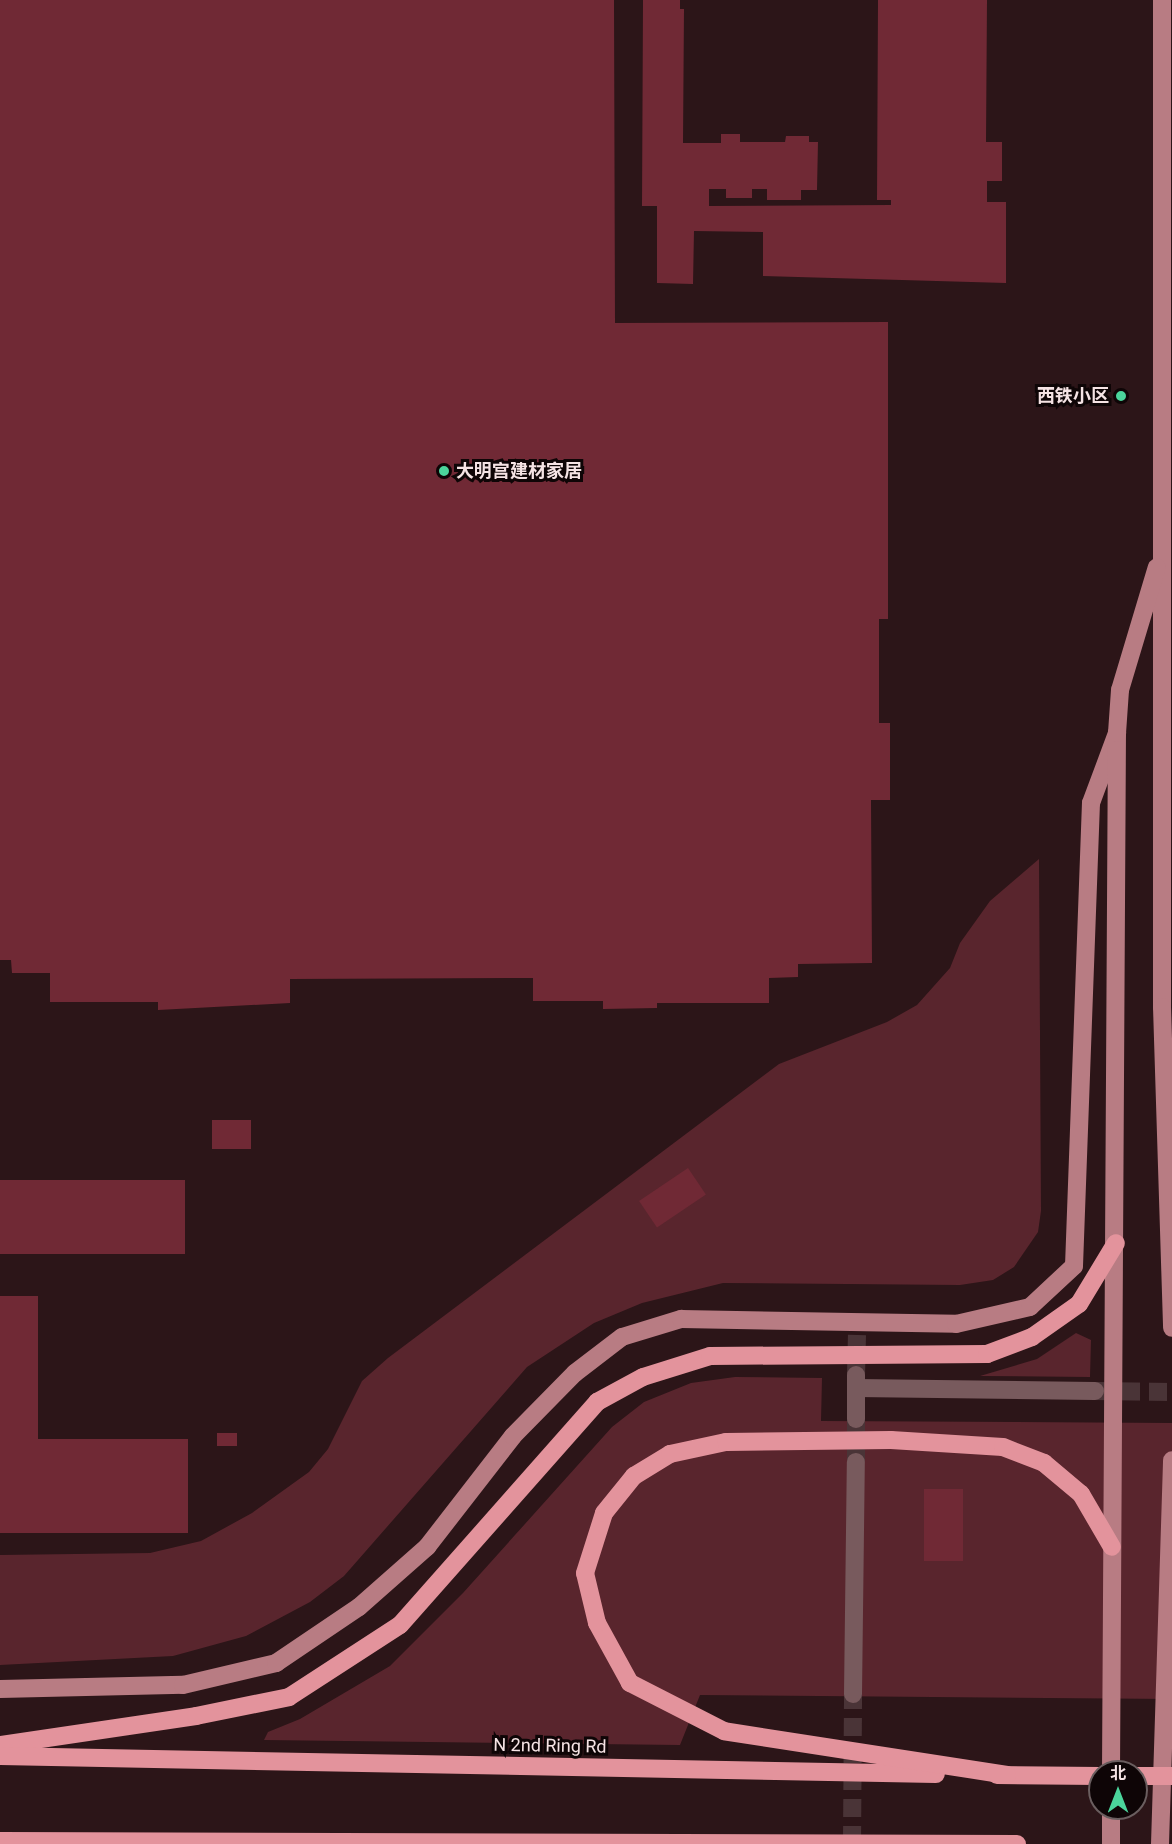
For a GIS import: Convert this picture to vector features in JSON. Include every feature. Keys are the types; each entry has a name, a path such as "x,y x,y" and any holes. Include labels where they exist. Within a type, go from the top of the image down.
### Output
{"highway":[{"path":"0,1745 196,1716 289,1697 400,1625 597,1402 643,1377 710,1356 987,1354 1032,1337 1079,1304 1116,1243"},
{"path":"1007,1775 723,1731 630,1683 597,1623 585,1573 604,1513 634,1476 670,1454 726,1442 881,1440 1003,1447 1044,1463 1080,1494 1112,1547"},
{"name":"N 2nd Ring Rd","path":"0,1756 1088,1776"},
{"path":"1148,1776 1172,1776"},
{"path":"0,1841 1017,1844"}],"main road":[{"path":"1162,0 1162,1007 1172,1328"},
{"path":"1111,1760 1116,1243 1117,734 1120,690 1163,548"},
{"path":"0,1689 183,1685 276,1663 359,1607 427,1547 513,1436 575,1373 622,1337 681,1319 857,1329 956,1324 1030,1307 1074,1266 1089,825 1091,803 1117,734"},
{"path":"1160,1844 1172,1460"},
{"path":"1111,1820 1111,1844"}],"street":[{"path":"856,1419 856,1381 1095,1391"},
{"path":"853,1694 856,1462"}],"shaded area":[{"path":"1039,859 1041,1211 1038,1232 1014,1267 993,1280 960,1285 723,1283 642,1303 594,1323 527,1367 344,1576 310,1602 246,1636 173,1656 0,1665 0,1555 150,1553 201,1541 252,1513 309,1472 328,1449 362,1381 388,1358 779,1064 887,1022 917,1005 950,968 960,943 990,901"},
{"path":"1076,1333 1091,1340 1090,1377 980,1376 1037,1359"},
{"path":"735,1377 822,1378 821,1421 1172,1423 1172,1699 700,1695 680,1745 264,1740 268,1732 300,1719 390,1666 463,1593 612,1427 644,1402 691,1383"}],"building":[{"name":"大明宫建材家居","path":"0,0 614,0 615,323 888,322 888,619 879,619 879,723 890,723 890,800 871,800 872,963 798,964 798,977 769,978 769,1003 657,1003 657,1008 603,1009 603,1001 533,1001 533,978 290,979 290,1003 158,1010 158,1002 50,1002 50,973 12,973 11,960 0,960"},
{"path":"643,0 680,0 680,9 684,9 683,143 721,143 721,134 740,134 740,142 785,142 786,136 809,136 809,142 818,142 817,190 801,190 801,200 767,200 767,189 752,189 752,198 726,198 726,189 709,189 709,206 891,205 891,200 877,200 878,0 987,0 986,142 1002,142 1002,181 987,181 987,202 1006,202 1006,283 763,276 763,232 694,231 693,284 657,283 657,206 642,206"},
{"path":"212,1120 251,1120 251,1149 212,1149"},
{"path":"688,1168 706,1195 657,1228 639,1201"},
{"path":"0,1180 185,1180 185,1254 0,1254"},
{"path":"0,1296 38,1296 38,1439 188,1439 188,1533 0,1533"},
{"path":"217,1433 237,1433 237,1446 217,1446"},
{"path":"924,1489 963,1489 963,1561 924,1561"}],"tunnel":[{"path":"856,1375 857,1335"},
{"path":"1095,1391 1172,1392"},
{"path":"856,1419 856,1462"},
{"path":"852,1844 853,1694"}],"place":[{"name":"西铁小区","path":"1121,396"},
{"name":"大明宫建材家居","path":"444,471"}]}
